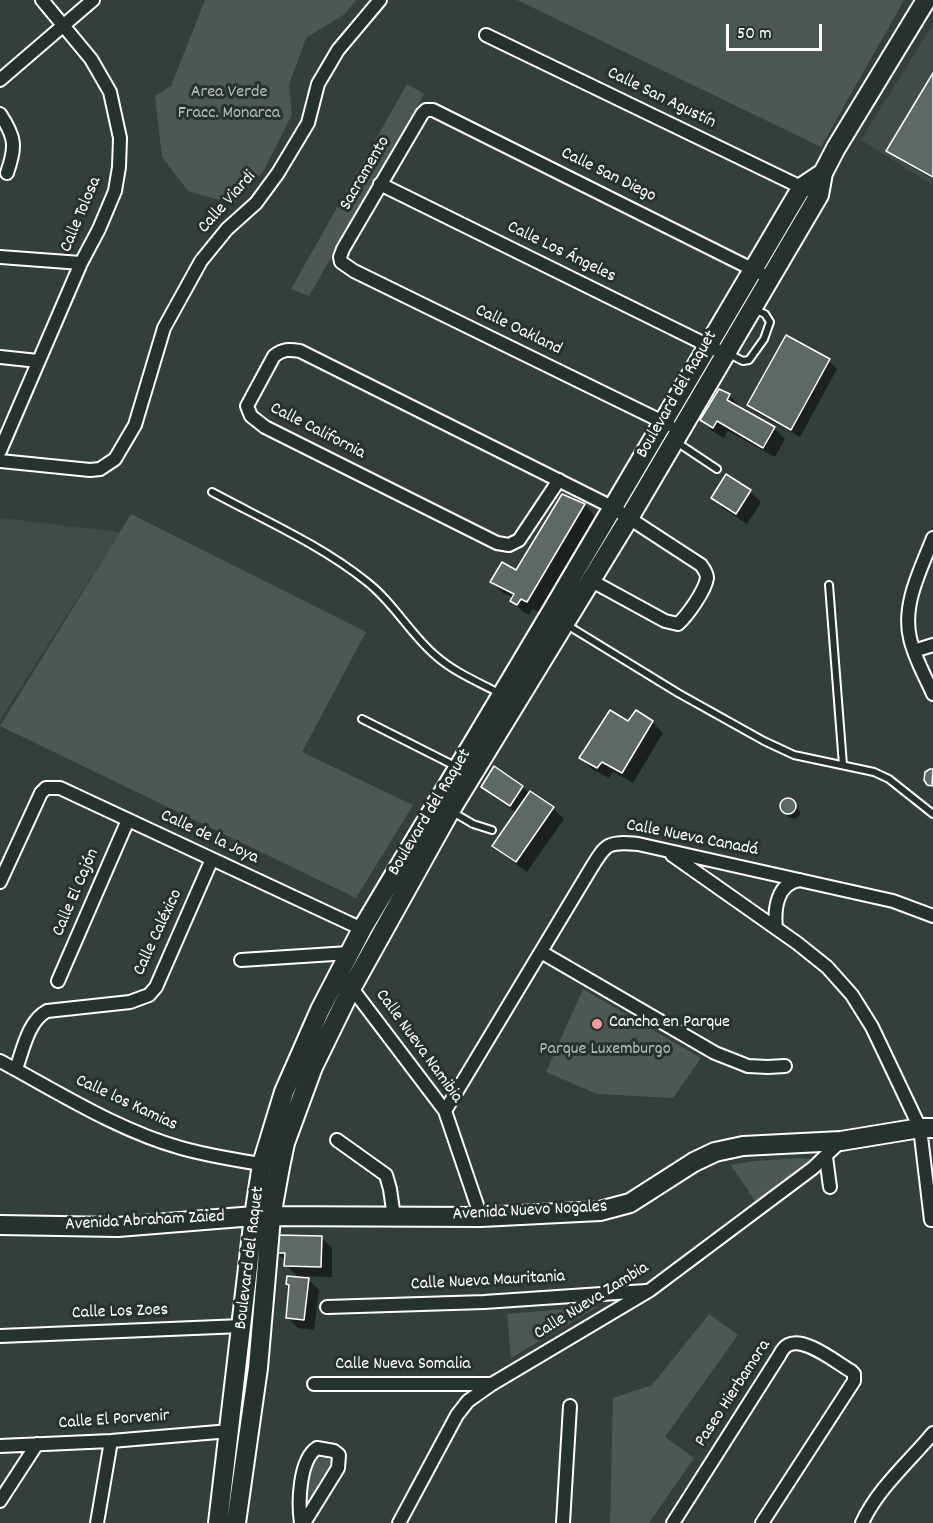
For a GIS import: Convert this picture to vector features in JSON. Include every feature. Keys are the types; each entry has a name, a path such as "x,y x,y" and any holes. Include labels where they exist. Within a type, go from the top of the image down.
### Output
{"street":[{"name":"Calle Tolosa","path":"0,451 81,263 115,191 119,167 120,138 110,92 91,59 42,0"},
{"path":"0,80 93,0"},
{"name":"Calle Viardi","path":"0,461 90,470 108,465 115,459 135,425 164,328 174,307 201,261 227,229 256,202 278,173 308,123 318,84 338,50 380,0"},
{"name":"Boulevard del Raquet","path":"218,1523 242,1326 284,1092 320,1010 362,929 503,694 590,580 629,518 819,195 823,173 926,0"},
{"name":"Calle San Agustín","path":"486,35 819,195"},
{"name":"Sacramento","path":"341,262 343,249 422,114 429,108"},
{"name":"Calle San Diego","path":"429,108 770,278"},
{"path":"0,114 11,131 15,152 7,173"},
{"name":"Boulevard del Raquet","path":"271,1166 285,1143 312,1067 352,987 558,619 612,507 802,188 823,173"},
{"name":"Calle Los Ángeles","path":"381,184 725,354"},
{"path":"0,257 81,263"},
{"name":"Calle Oakland","path":"341,262 354,271 663,422 677,436"},
{"name":"Calle California","path":"559,480 519,540 509,545 497,543 265,427 251,416 247,406 274,356 290,349 300,351 559,480 612,507 701,565 707,578 694,604 678,624 670,623 590,580"},
{"path":"0,357 38,361"},
{"path":"933,538 916,583 908,618 914,651 933,694"},
{"path":"914,651 933,645"},
{"name":"Calle de la Joya","path":"0,882 41,793 46,789 60,788 362,929"},
{"name":"Calle El Cajón","path":"58,981 128,820"},
{"name":"Calle Nueva Canadá","path":"445,1111 599,854 610,843 638,844 803,879 893,901 933,916"},
{"path":"667,851 827,967 852,995 872,1027 926,1128 932,1220"},
{"name":"Calle Caléxico","path":"16,1069 38,1016 47,1011 130,1002 149,995 156,987 212,859"},
{"path":"776,928 774,914 783,889 792,881 803,879"},
{"path":"541,952 715,1053 748,1066 785,1066"},
{"path":"242,960 349,953"},
{"name":"Calle Nueva Namibia","path":"338,973 352,987 445,1111 481,1217"},
{"name":"Calle los Kamias","path":"0,1061 131,1129 180,1148 271,1166"},
{"name":"Avenida Nuevo Nogales","path":"263,1217 481,1217 600,1211 630,1203 694,1162 715,1152 743,1146 841,1141 926,1128"},
{"path":"337,1140 386,1175 394,1217"},
{"name":"Calle Nueva Zambia","path":"399,1523 457,1415 468,1401 492,1384 650,1290 826,1156 841,1141"},
{"path":"826,1156 830,1187"},
{"name":"Boulevard del Raquet","path":"236,1523 258,1368 263,1217"},
{"name":"Avenida Abraham Zaied","path":"0,1225 118,1227 263,1217"},
{"name":"Calle Nueva Mauritania","path":"327,1306 484,1302 650,1290"},
{"name":"Calle Los Zoes","path":"0,1336 242,1326"},
{"name":"Paseo Hierbamora","path":"673,1523 787,1345 795,1342 806,1344 854,1374 854,1381 762,1523"},
{"name":"Calle Nueva Somalia","path":"314,1384 492,1384"},
{"path":"563,1523 570,1406"},
{"name":"Calle El Porvenir","path":"0,1446 111,1441 230,1431"},
{"path":"862,1523 890,1481 933,1433"},
{"path":"97,1523 111,1441"},
{"path":"0,1501 37,1444"},
{"path":"317,1448 334,1451 339,1455 338,1468 302,1523 300,1495 307,1460 312,1451 317,1448"}],"lane":[{"path":"725,354 746,361 752,358 764,339 770,322 765,315 752,308"},
{"path":"677,436 717,468"},
{"path":"212,492 302,540 368,582 396,609 434,655 460,672 503,694"},
{"path":"829,585 843,765"},
{"path":"558,619 678,693 764,741 794,754 874,772 890,779 933,814"},
{"path":"362,719 458,767"},
{"path":"450,811 473,824 492,830"}],"shaded area":[{"path":"933,24 933,185 861,140"},
{"path":"0,518 120,532 0,720"}],"green space":[{"name":"Area Verde Fracc. Monarca","path":"205,0 356,0 345,14 306,38 289,85 292,115 263,172 233,204 188,191 162,157 155,96 171,86"},
{"path":"517,0 904,0 821,147"},
{"path":"407,84 424,94 309,296 291,289"},
{"path":"131,514 366,632 302,752 413,805 356,898 0,726"},
{"name":"Parque Luxemburgo","path":"583,989 701,1058 673,1098 597,1094 546,1072"},
{"path":"800,1158 817,1160 757,1204 731,1165 755,1161"},
{"path":"599,1306 511,1358 507,1314"},
{"path":"709,1314 738,1335 665,1437 694,1458 649,1523 610,1523 613,1398 652,1385"},
{"path":"315,1457 328,1458 334,1464 309,1511 302,1508"}],"building":[{"path":"933,73 933,177 886,151"},
{"path":"786,335 830,359 791,430 747,405"},
{"path":"719,389 730,394 727,400 775,427 763,448 717,421 713,428 700,420"},
{"path":"726,474 751,490 736,514 711,498"},
{"path":"562,494 585,504 527,602 521,599 517,605 510,601 514,594 490,582 502,562 516,570"},
{"path":"610,710 628,721 636,710 653,721 622,773 602,762 597,768 579,758"},
{"path":"494,766 523,786 510,806 481,787"},
{"path":"933,769 932,786 927,785 924,780 925,772"},
{"path":"530,791 554,807 516,862 492,846"},
{"path":"785,798 791,798 796,806 794,812 785,814 780,809 780,803"},
{"path":"277,1235 322,1236 321,1267 284,1266 285,1253 276,1253"},
{"path":"287,1276 309,1278 304,1320 286,1318 289,1285 286,1284"}],"place":[{"name":"Cancha en Parque","path":"597,1024"}]}
